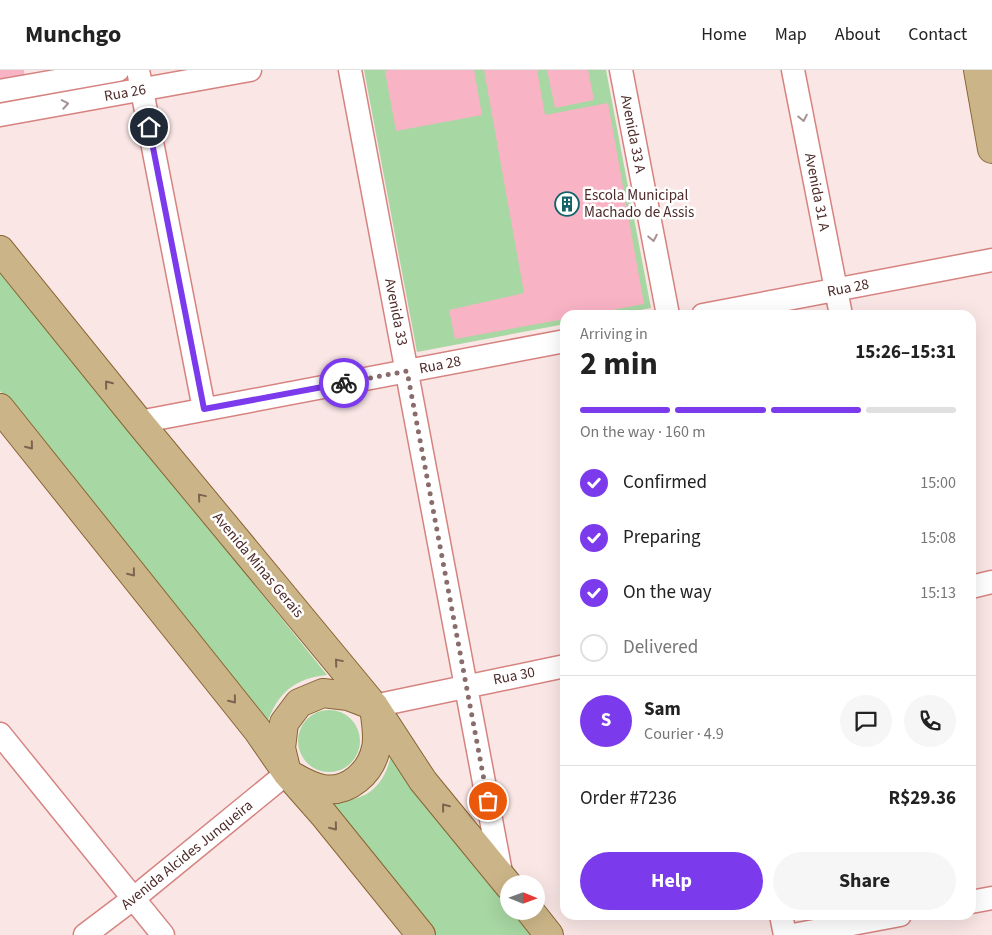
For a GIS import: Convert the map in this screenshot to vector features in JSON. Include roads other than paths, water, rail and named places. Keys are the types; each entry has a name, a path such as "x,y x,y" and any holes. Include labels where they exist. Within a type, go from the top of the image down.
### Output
{"main road":[{"path":"978,70 992,149"},
{"name":"Avenida Minas Gerais","path":"0,250 139,422 374,706 423,781 500,876"},
{"path":"0,408 258,731 287,773 324,814 421,935"},
{"path":"322,693 348,696 374,706 376,747 371,765 358,779 342,788 323,789 287,773 281,748 284,723 299,702 322,693"},
{"path":"537,920 549,935"}],"street":[{"name":"Rua 26","path":"0,91 118,70"},
{"name":"Rua 26","path":"0,115 27,110 140,80 250,70"},
{"name":"Avenida 33","path":"350,70 504,875"},
{"name":"Avenida 33 A","path":"621,70 667,310"},
{"name":"Avenida 31 A","path":"793,70 840,310"},
{"path":"140,80 204,409"},
{"path":"22,88 27,110"},
{"name":"Rua 28","path":"730,310 992,260"},
{"name":"Rua 28","path":"139,422 560,342"},
{"path":"976,586 992,582"},
{"name":"Rua 30","path":"374,706 466,685 560,667"},
{"path":"0,734 164,935"},
{"name":"Avenida Alcides Junqueira","path":"85,935 134,898 287,773"},
{"path":"976,901 992,898"},
{"path":"782,920 785,935"},
{"path":"793,935 873,920"}],"place":[{"name":"Escola Municipal Machado de Assis","path":"567,204"}]}
